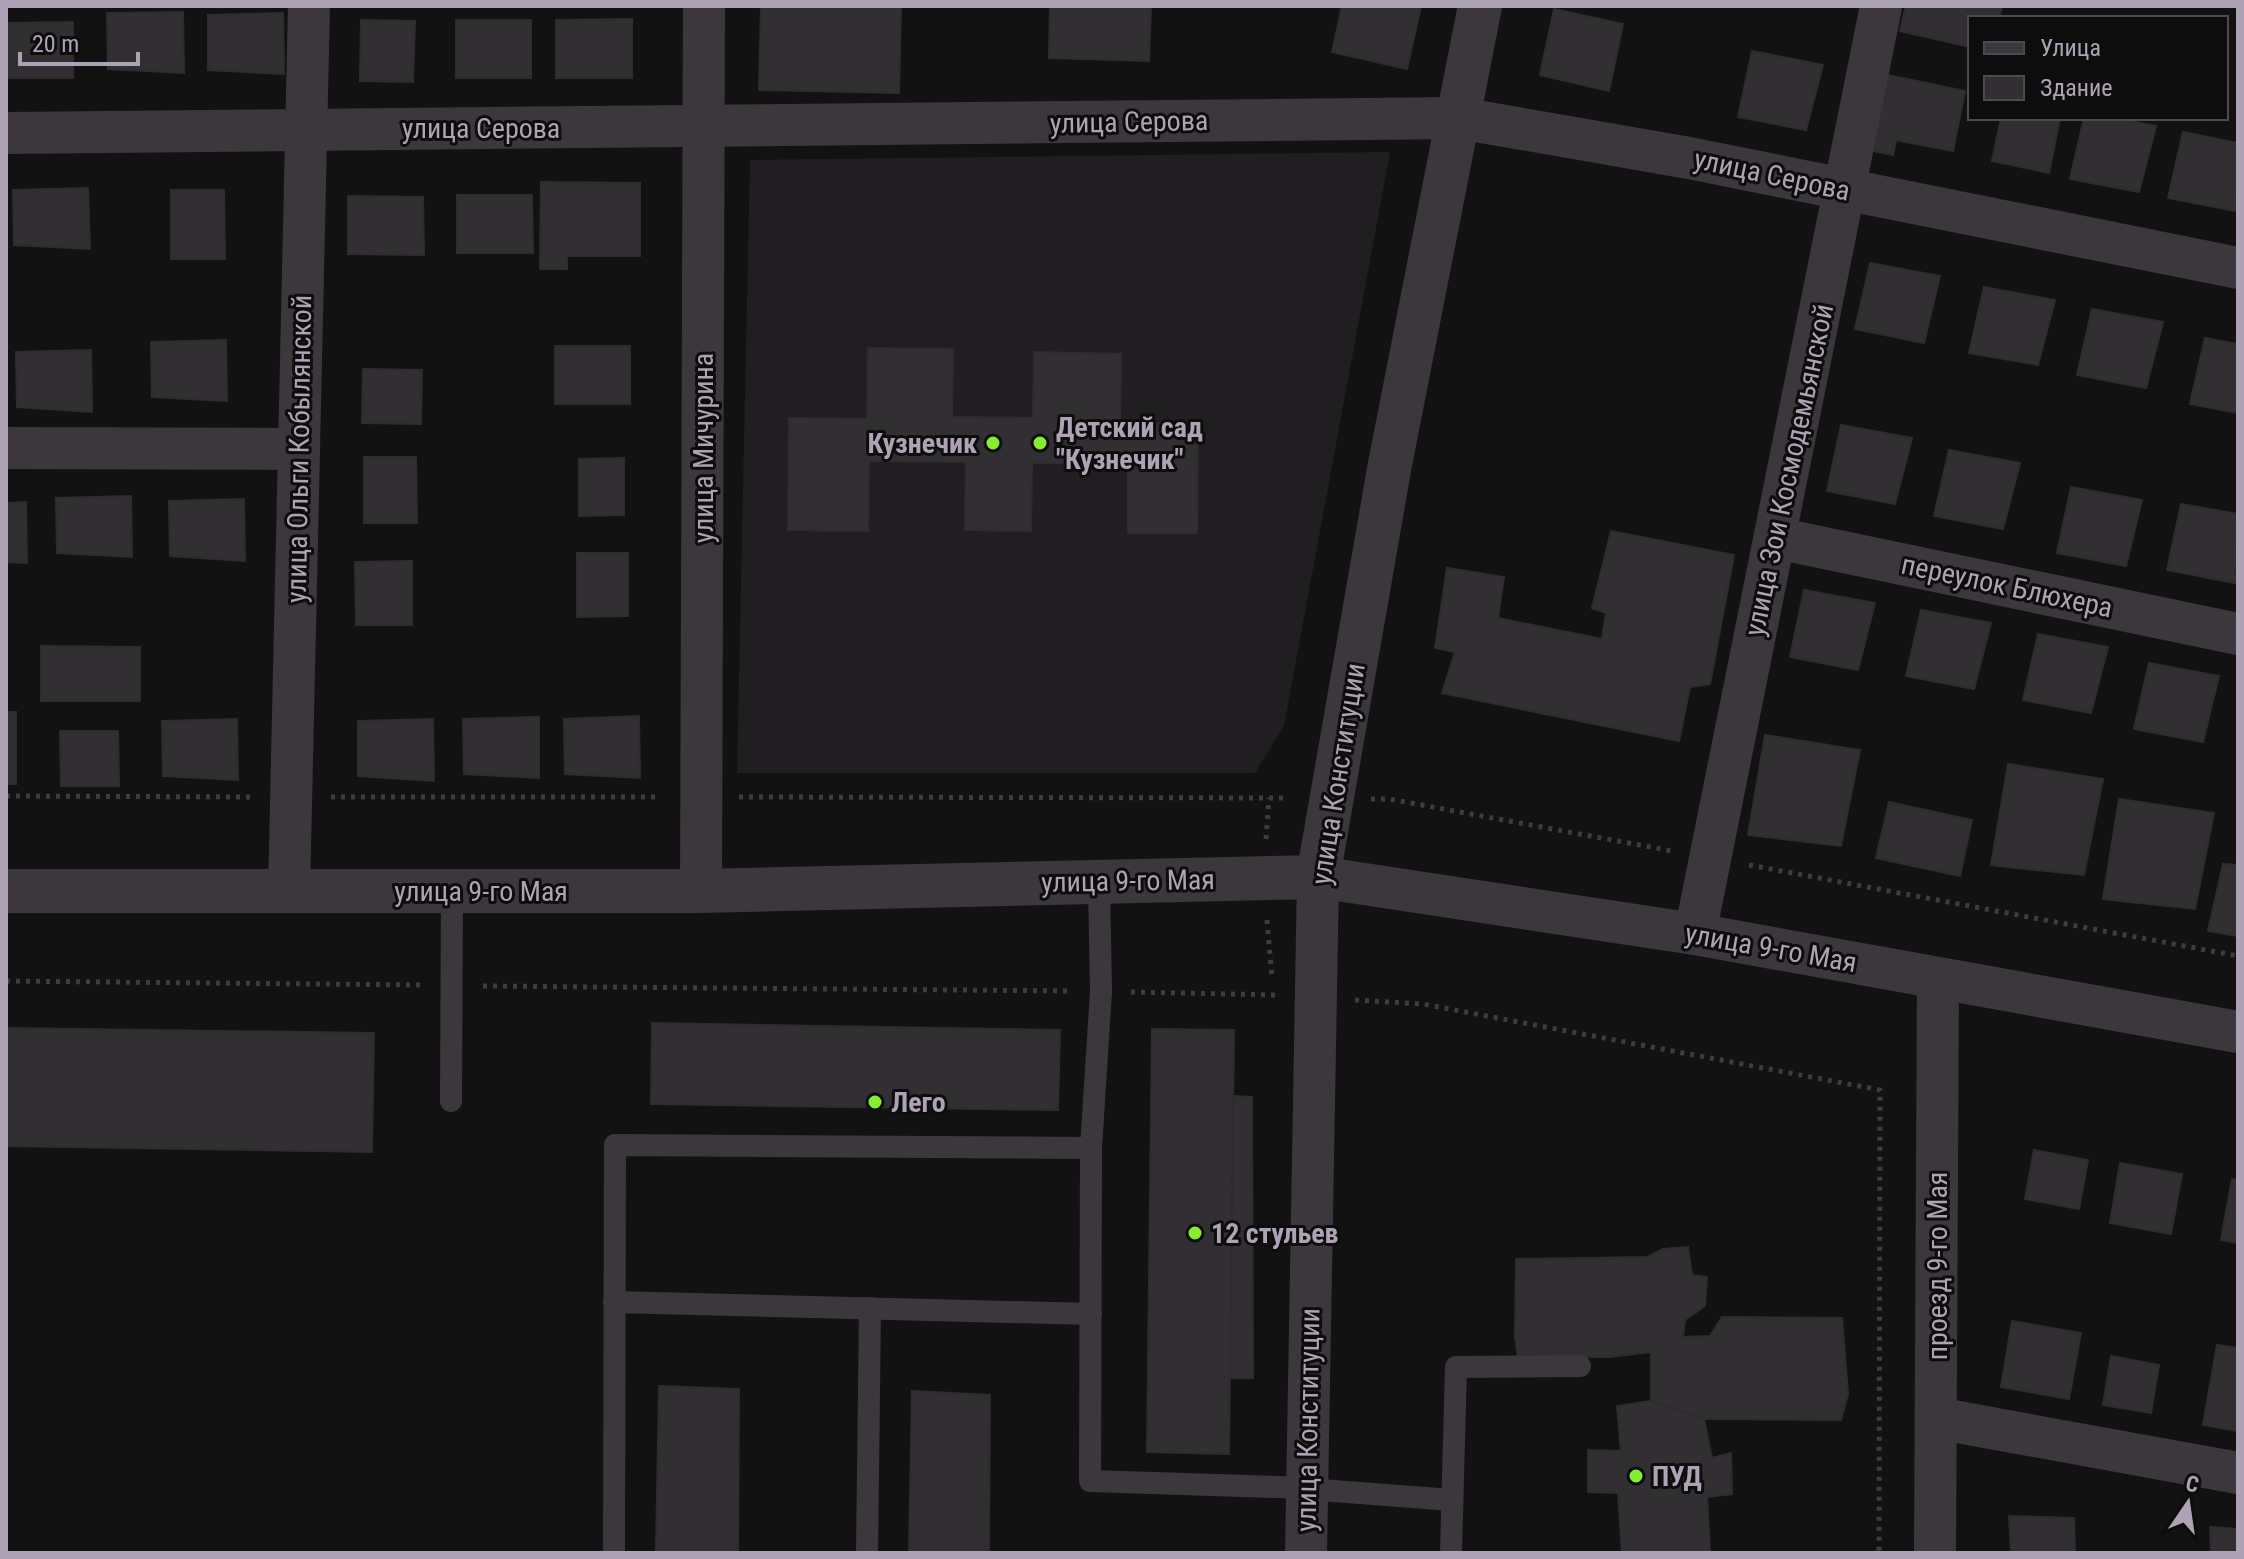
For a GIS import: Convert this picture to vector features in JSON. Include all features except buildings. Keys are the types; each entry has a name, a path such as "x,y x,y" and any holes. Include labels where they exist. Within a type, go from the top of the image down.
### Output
{"street":[{"name":"улица Ольги Кобылянской","path":"289,892 309,6"},
{"name":"улица Мичурина","path":"701,891 704,6"},
{"name":"улица Конституции","path":"1306,1553 1318,877 1390,464 1480,6"},
{"name":"улица Зои Космодемьянской","path":"1695,934 1881,6"},
{"name":"улица Серова","path":"6,133 1459,118 1689,158 2238,268"},
{"path":"6,448 299,449"},
{"name":"переулок Блюхера","path":"1776,538 2238,634"},
{"name":"улица 9-го Мая","path":"6,891 701,891 1318,877 1695,934 2238,1032"},
{"name":"проезд 9-го Мая","path":"1935,1553 1938,979"},
{"path":"1936,1418 2238,1473"}],"lane":[{"path":"1099,882 1101,992 1091,1148 1090,1481 1307,1489 1452,1500"},
{"path":"451,1101 452,891"},
{"path":"614,1553 615,1145 1091,1148"},
{"path":"614,1302 1091,1314"},
{"path":"867,1553 870,1308"},
{"path":"1451,1553 1456,1367 1580,1366"}],"path":[{"path":"6,796 1389,799 2238,956"}],"shaded area":[{"name":"Детский сад \"Кузнечик\"","path":"1390,152 1284,726 1255,773 737,773 750,160"}],"place":[{"name":"Кузнечик","path":"993,443"},
{"name":"Детский сад \"Кузнечик\"","path":"1040,443"},
{"name":"Лего","path":"875,1102"},
{"name":"12 стульев","path":"1195,1233"},
{"name":"ПУД","path":"1636,1476"}]}
